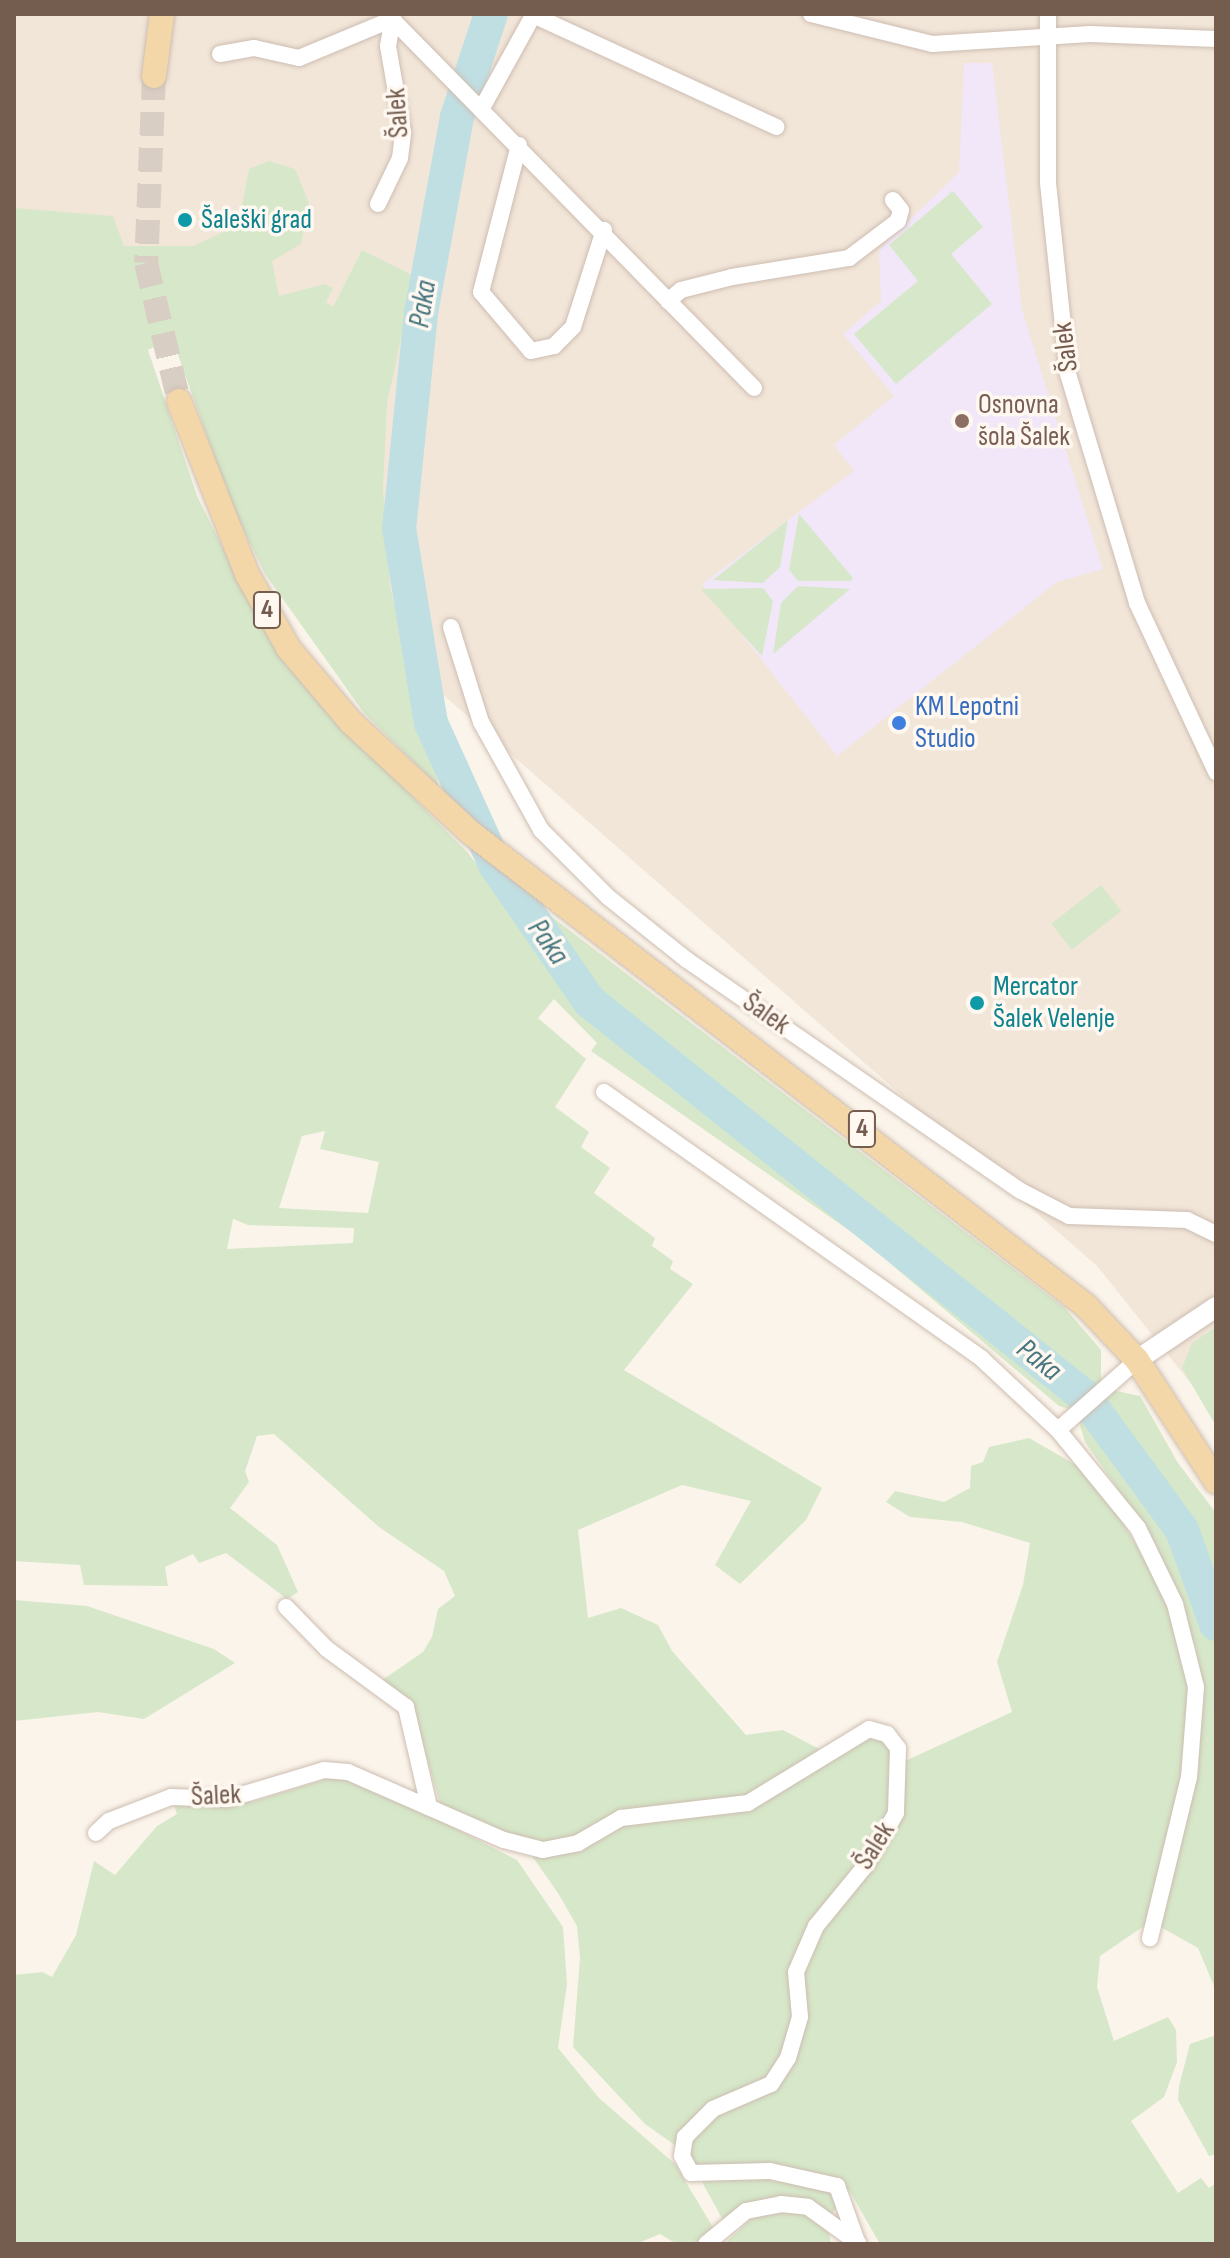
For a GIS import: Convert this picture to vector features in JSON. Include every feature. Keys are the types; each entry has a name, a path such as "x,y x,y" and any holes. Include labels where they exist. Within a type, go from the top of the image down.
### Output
{"main road":[{"path":"154,76 162,14"},
{"name":"4","path":"179,401 209,491 289,649 413,782 576,911 1021,1250 1137,1360 1216,1481"}],"street":[{"path":"811,14 932,44 1046,39 1216,39"},
{"name":"Šalek","path":"1048,14 1048,183 1068,374 1137,603 1216,772"},
{"path":"478,101 533,15 777,127"},
{"path":"220,54 254,48 299,58 390,17"},
{"name":"Šalek","path":"390,17 478,101 754,388"},
{"name":"Šalek","path":"378,204 400,158 403,132 388,46 390,17"},
{"path":"519,145 481,292 531,351 554,346 573,327 604,230"},
{"path":"668,301 681,290 732,277 849,258 898,221 901,210 893,200"},
{"name":"Šalek","path":"451,627 481,722 541,830 619,906 1021,1191 1069,1216 1187,1220 1216,1234"},
{"path":"604,1092 864,1270 982,1359 1058,1430 1138,1528 1175,1604 1196,1687 1189,1777 1150,1938"},
{"path":"1058,1430 1137,1360 1216,1307"},
{"path":"286,1607 327,1649 406,1707 429,1807"},
{"name":"Šalek","path":"96,1833 109,1821 171,1797 239,1797 324,1770 348,1772 504,1840 543,1850 578,1843 621,1818 748,1803 869,1729 887,1734 898,1748 896,1813 866,1865 816,1926 796,1972 800,2017 788,2058 771,2084 713,2109 685,2137 682,2156 691,2173 770,2171 837,2186 858,2243"},
{"path":"706,2244 746,2211 781,2204 808,2207 858,2243"}],"shaded area":[{"path":"14,14 1216,14 1216,1415 1098,1267 378,638 256,286 14,221"},
{"name":"Osnovna šola Šalek","path":"964,63 992,63 1022,310 1103,569 1057,582 837,756 702,584 854,471 834,445 894,396 843,334 881,301 879,250 959,172"}],"green space":[{"path":"269,161 295,169 309,203 301,244 272,261 279,296 325,284 333,288 326,302 333,307 362,250 414,276 387,404 383,488 390,587 439,787 364,713 265,574 232,506 172,338 148,350 197,496 249,601 362,746 468,853 577,996 1079,1404 1073,1410 1059,1406 860,1238 591,1051 597,1043 554,999 538,1018 586,1059 555,1107 589,1132 581,1147 610,1168 594,1193 655,1238 652,1246 673,1261 670,1269 693,1284 624,1370 822,1488 806,1520 740,1584 715,1565 751,1501 682,1485 578,1530 588,1618 621,1608 658,1625 672,1651 746,1735 783,1730 825,1752 876,1733 905,1761 1012,1712 997,1662 1023,1585 1030,1543 962,1522 910,1517 886,1502 895,1491 944,1502 970,1488 971,1466 983,1462 989,1447 1029,1438 1076,1465 1119,1516 1148,1565 1169,1610 1191,1695 1179,1802 1147,1924 1100,1956 1097,1987 1114,2041 1168,2017 1176,2030 1177,2062 1164,2097 1131,2121 1178,2193 1201,2178 1209,2188 1216,2183 1216,2244 880,2244 849,2190 832,2214 814,2203 723,2220 686,2153 645,2124 573,2047 580,1958 577,1926 558,1893 532,1856 441,1807 412,1706 378,1683 423,1652 432,1637 438,1609 455,1596 444,1571 379,1527 274,1434 257,1436 245,1471 249,1482 230,1508 277,1545 298,1592 287,1599 226,1553 199,1563 193,1554 165,1567 168,1586 84,1585 80,1565 14,1561 14,208 113,216 124,246 193,246 228,230 241,211 249,169","holes":["325,1131 320,1149 379,1162 368,1213 279,1208 302,1136","233,1219 248,1225 354,1228 353,1243 227,1249"]},
{"path":"953,191 983,227 951,254 992,304 896,384 854,334 918,281 889,245"},
{"path":"799,514 853,578 850,581 798,581 789,570"},
{"path":"788,520 780,567 763,583 713,580"},
{"path":"798,586 850,589 773,654 781,603"},
{"path":"763,588 773,601 762,656 701,589"},
{"path":"1101,885 1121,911 1072,950 1051,924"},
{"path":"527,898 1065,1308 1101,1350 1101,1385 1093,1392 877,1216 664,1057 595,994"},
{"path":"1216,1327 1216,1426 1182,1368 1192,1343"},
{"path":"1112,1390 1140,1396 1178,1463 1216,1513 1216,1602 1180,1513 1100,1400"},
{"path":"1086,1413 1124,1454 1177,1537 1216,1641 1216,1991 1198,1948 1159,1926 1201,1684 1195,1645 1144,1526 1085,1442 1079,1422"},
{"path":"14,1600 87,1606 214,1649 235,1663 144,1719 98,1712 14,1721"},
{"path":"339,1775 367,1783 517,1860 563,1927 567,1984 558,2048 599,2098 675,2164 714,2229 698,2244 677,2244 660,2234 636,2244 14,2244 14,1975 42,1972 52,1977 76,1935 94,1861 115,1875 157,1826 177,1814 173,1802 252,1802"},
{"path":"1216,2035 1216,2154 1209,2156 1178,2100 1190,2044"},
{"path":"802,2210 828,2227 831,2244 724,2244 753,2217"}],"waterway":[{"name":"Paka","path":"491,14 457,117 421,313 399,528 431,723 496,866 589,1001 1084,1396 1182,1530 1216,1624"}],"tunnel":[{"path":"154,76 146,263 179,401"}],"place":[{"name":"Šaleški grad","path":"185,220"},
{"name":"Osnovna šola Šalek","path":"962,421"},
{"name":"KM Lepotni Studio","path":"899,723"},
{"name":"Mercator Šalek Velenje","path":"977,1003"}]}
